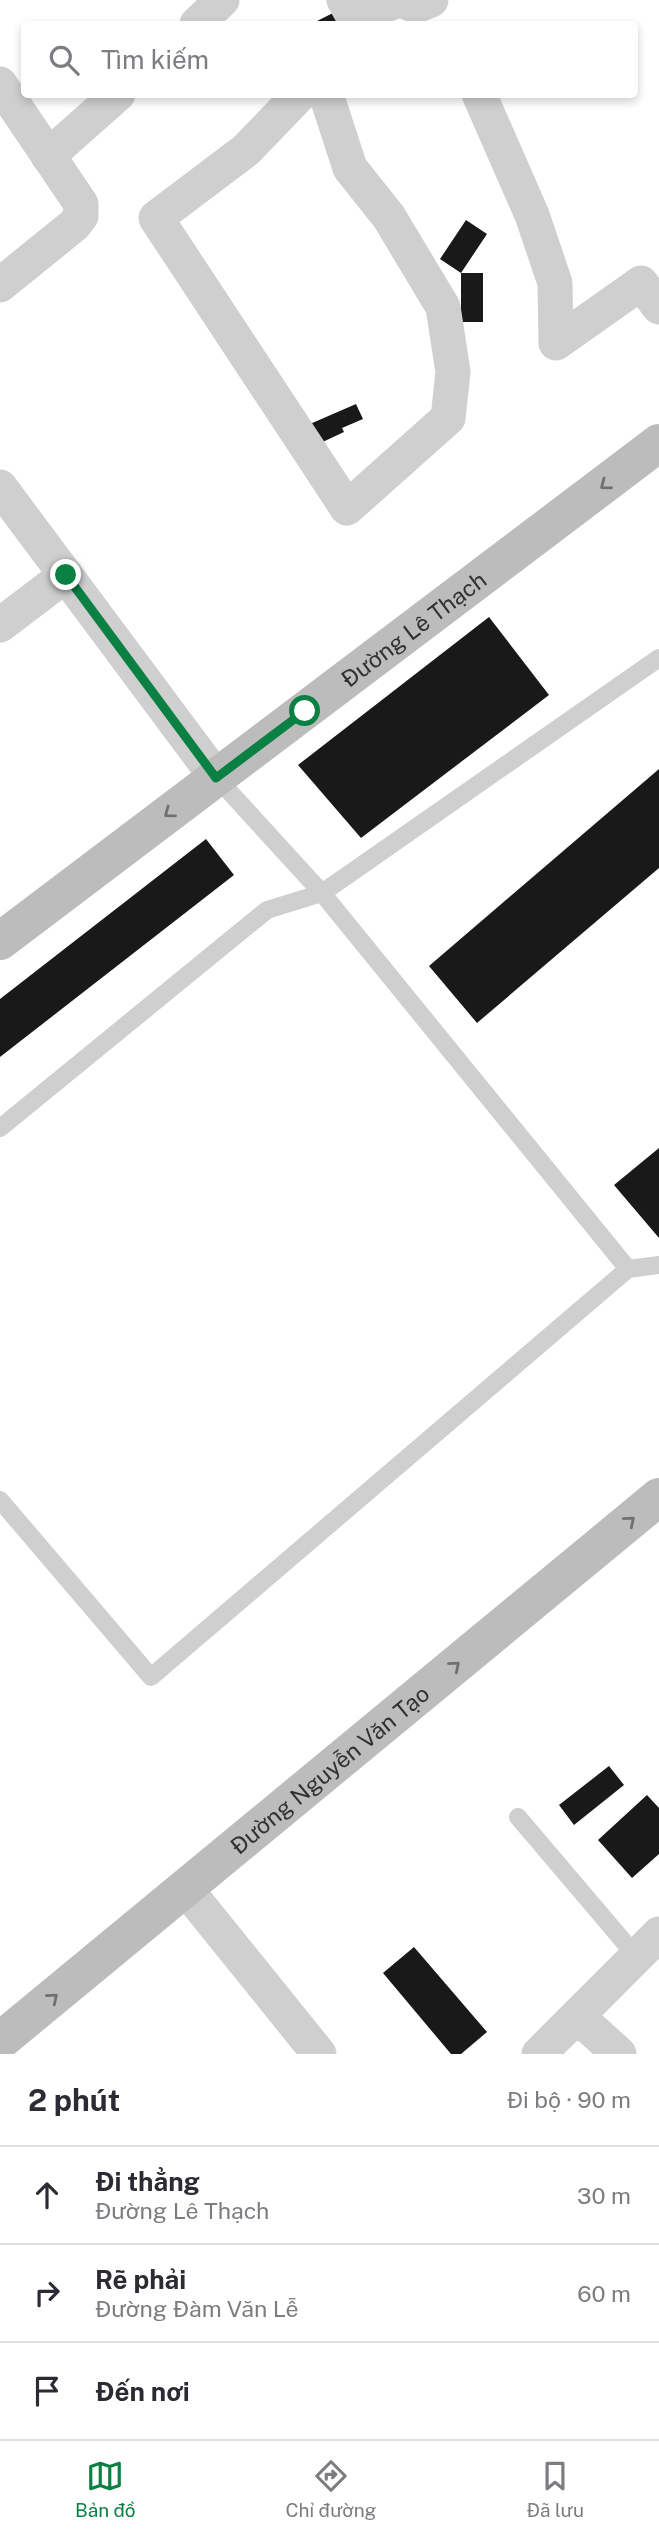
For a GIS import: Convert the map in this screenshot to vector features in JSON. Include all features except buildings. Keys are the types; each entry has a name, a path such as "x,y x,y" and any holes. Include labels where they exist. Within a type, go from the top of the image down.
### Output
{"street":[{"path":"200,21 222,0"},
{"path":"344,0 353,16 401,0 416,6 434,0 445,21"},
{"path":"0,84 80,204 81,216 74,225 0,285"},
{"path":"48,156 113,98"},
{"path":"296,98 246,150 156,218 347,508 448,418 453,372 443,307 389,217 350,168 327,98"},
{"path":"481,98 527,204 555,283 556,343 653,287"},
{"name":"Đường Lê Thạch","path":"0,941 659,443"},
{"path":"0,487 216,778"},
{"path":"0,625 66,575"},
{"name":"Đường Nguyễn Văn Tạo","path":"0,2041 659,1497"},
{"path":"185,1888 318,2054"},
{"path":"539,2054 648,1945"},
{"path":"577,2016 619,2054"}],"lane":[{"path":"0,1128 267,910 322,893 659,658"},
{"path":"216,778 322,893 628,1269"},
{"path":"0,1500 150,1677 628,1269 659,1265"},
{"path":"518,1817 648,1945"}],"route":[{"path":"66,575 216,778 305,711"}]}
